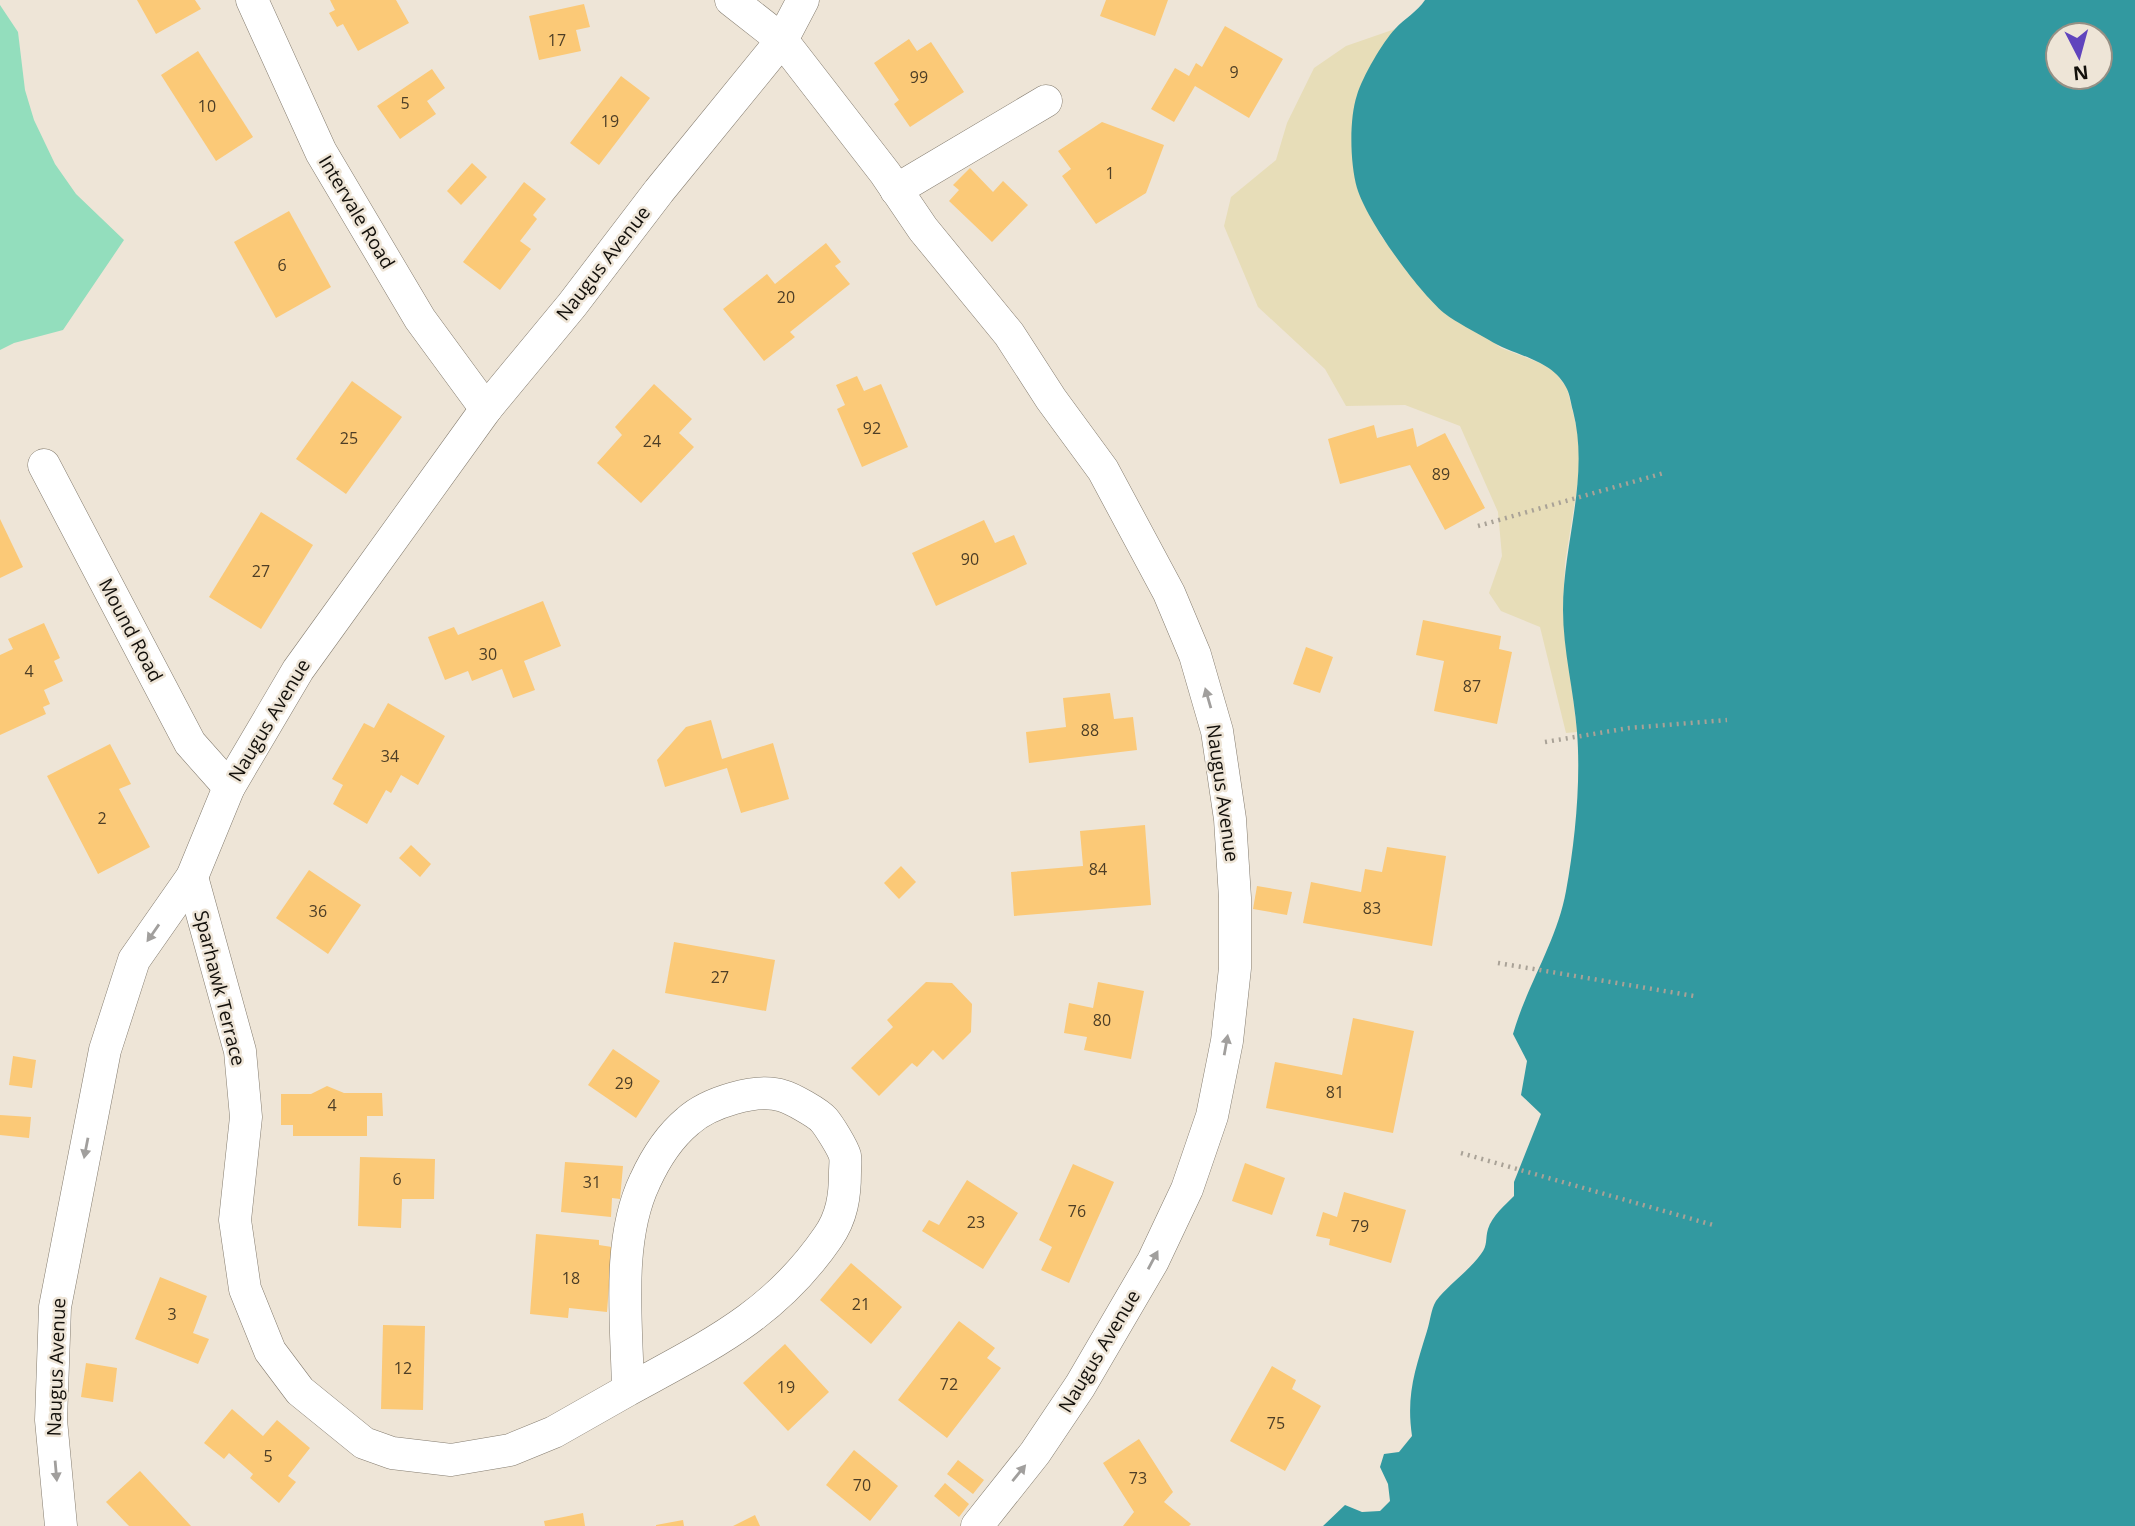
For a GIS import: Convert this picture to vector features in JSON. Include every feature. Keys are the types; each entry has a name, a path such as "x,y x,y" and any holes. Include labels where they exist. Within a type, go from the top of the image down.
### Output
{"street":[{"name":"Intervale Road","path":"252,0 321,152 420,319 486,410"},
{"path":"731,0 782,40"},
{"name":"Naugus Avenue","path":"61,1526 51,1420 55,1307 104,1050 134,960 192,877 229,787 298,670 486,410 782,40 803,0"},
{"name":"Naugus Avenue","path":"782,40 923,229 1009,334 1051,399 1103,470 1169,593 1195,655 1217,731 1230,819 1235,898 1235,968 1227,1041 1212,1116 1187,1189 1153,1261 1080,1386 1035,1453 977,1526"},
{"path":"896,190 1046,101"},
{"name":"Mound Road","path":"44,465 190,743 229,787"},
{"name":"Sparhawk Terrace","path":"192,877 240,1051 246,1117 235,1220 245,1289 270,1351 300,1391 364,1443 392,1453 451,1460 510,1450 554,1432 708,1348 761,1311 794,1280 829,1236 845,1201 845,1157 823,1118 782,1095 749,1094 716,1105 689,1120 665,1146 644,1182 629,1226 628,1390"}],"path":[{"path":"1478,526 1664,473"},
{"path":"1545,742 1629,728 1727,720"},
{"path":"1498,963 1694,996"},
{"path":"1461,1153 1713,1225"}],"green space":[{"path":"0,5 18,32 25,90 34,120 55,164 76,194 124,240 63,330 14,343 0,350"}],"sand":[{"path":"1395,29 1379,53 1357,188 1381,236 1420,286 1501,348 1540,363 1555,372 1567,388 1579,437 1580,469 1565,563 1563,612 1577,732 1566,733 1540,627 1501,611 1489,593 1502,556 1498,512 1460,426 1405,405 1346,406 1325,369 1258,307 1224,226 1231,197 1276,160 1287,123 1314,68 1346,46"}],"water":[{"path":"1425,0 2135,0 2135,1526 1323,1526 1345,1505 1362,1512 1380,1511 1390,1501 1388,1484 1380,1467 1384,1454 1399,1452 1412,1436 1410,1408 1413,1383 1434,1304 1481,1254 1492,1220 1514,1196 1514,1182 1541,1114 1521,1095 1527,1061 1513,1034 1562,909 1576,812 1577,732 1563,610 1579,461 1568,391 1561,379 1543,365 1499,345 1444,313 1407,272 1371,218 1357,188 1352,154 1354,105 1373,60 1390,35"}],"building":[{"path":"137,0 195,0 201,9 156,34"},
{"path":"330,0 396,0 409,23 358,51 343,24 337,27 329,13 335,10"},
{"path":"1106,0 1168,0 1155,36 1100,16"},
{"path":"584,4 590,27 576,30 581,51 539,60 529,16"},
{"path":"1225,26 1283,59 1249,118 1195,86 1174,122 1151,109 1175,68 1189,76 1196,63 1202,67"},
{"path":"909,39 917,51 931,42 964,92 910,127 894,104 899,100 874,63"},
{"path":"198,51 253,137 216,161 161,75"},
{"path":"432,69 445,88 427,101 436,114 400,139 377,106"},
{"path":"621,76 650,98 599,165 570,143"},
{"path":"1102,122 1164,145 1146,193 1096,224 1062,176 1071,169 1058,151"},
{"path":"472,163 487,177 461,205 447,191"},
{"path":"970,168 993,192 1003,181 1028,205 992,242 949,201 959,190 953,185"},
{"path":"524,182 546,199 533,215 537,219 520,241 531,249 500,290 463,262"},
{"path":"289,211 331,287 276,318 234,242"},
{"path":"826,243 841,262 835,266 850,284 790,332 795,337 764,361 723,309 767,274 775,284"},
{"path":"857,376 864,391 881,384 908,447 862,467 837,409 845,405 836,385"},
{"path":"352,381 402,417 346,494 296,459"},
{"path":"654,384 692,419 679,433 694,447 641,503 597,463 622,435 615,427"},
{"path":"1374,425 1377,438 1413,428 1417,447 1445,433 1485,508 1445,530 1410,465 1340,484 1328,439"},
{"path":"261,512 313,545 261,629 209,597"},
{"path":"0,519 23,567 0,578"},
{"path":"984,520 995,543 1014,535 1027,564 936,606 912,553"},
{"path":"543,601 561,646 524,661 535,690 513,698 502,669 472,681 468,671 445,680 428,637 454,627 458,635"},
{"path":"1423,620 1501,636 1499,649 1512,652 1497,724 1434,711 1444,661 1416,655"},
{"path":"44,623 60,658 54,661 63,681 44,690 50,704 43,707 46,714 0,735 0,655 13,649 8,639"},
{"path":"1306,647 1333,657 1320,693 1293,684"},
{"path":"1110,693 1114,719 1133,717 1137,750 1029,763 1026,732 1066,727 1063,698"},
{"path":"388,703 445,736 418,785 401,775 391,793 386,790 367,824 333,804 343,785 332,779 364,723 374,728"},
{"path":"711,720 722,759 773,743 789,799 741,813 727,768 665,787 657,760 686,727"},
{"path":"110,744 131,784 119,789 150,847 98,874 47,776"},
{"path":"1145,825 1151,905 1014,916 1011,872 1083,866 1080,831"},
{"path":"411,845 431,864 420,877 399,858"},
{"path":"1387,847 1446,856 1432,946 1303,923 1311,882 1361,892 1365,869 1382,872"},
{"path":"901,866 916,882 899,899 884,883"},
{"path":"309,870 361,905 328,954 276,918"},
{"path":"1257,886 1292,892 1287,915 1253,909"},
{"path":"674,942 775,960 766,1011 665,993"},
{"path":"926,982 952,983 972,1004 971,1032 943,1060 933,1050 917,1067 912,1063 879,1096 851,1068 893,1027 887,1020"},
{"path":"1098,982 1144,991 1131,1059 1084,1050 1087,1037 1064,1033 1069,1003 1093,1008"},
{"path":"1353,1018 1414,1031 1393,1133 1266,1108 1275,1062 1342,1075"},
{"path":"613,1049 660,1081 636,1118 588,1085"},
{"path":"13,1056 36,1060 32,1088 9,1085"},
{"path":"327,1086 344,1093 382,1093 383,1116 367,1116 367,1136 293,1136 293,1125 281,1125 281,1094 311,1094"},
{"path":"0,1115 31,1117 29,1138 0,1135"},
{"path":"360,1157 435,1159 434,1199 402,1199 401,1228 358,1226"},
{"path":"565,1162 623,1166 620,1199 612,1198 611,1217 561,1212"},
{"path":"1245,1163 1285,1178 1272,1215 1232,1201"},
{"path":"1073,1164 1114,1182 1069,1283 1041,1270 1052,1247 1039,1240"},
{"path":"967,1180 1018,1213 983,1269 922,1231 929,1220 939,1225"},
{"path":"1344,1192 1406,1210 1391,1263 1329,1245 1330,1239 1316,1236 1323,1212 1337,1217"},
{"path":"536,1234 599,1240 599,1245 612,1247 607,1312 569,1308 568,1318 530,1314"},
{"path":"851,1263 902,1307 871,1344 820,1300"},
{"path":"160,1277 207,1296 193,1333 209,1339 198,1364 135,1339"},
{"path":"959,1321 995,1348 987,1358 1001,1368 947,1438 898,1400"},
{"path":"383,1325 425,1326 423,1410 381,1409"},
{"path":"785,1344 829,1392 788,1431 743,1383"},
{"path":"86,1363 117,1368 113,1402 81,1397"},
{"path":"1272,1366 1296,1380 1292,1389 1321,1406 1285,1471 1230,1441"},
{"path":"232,1409 263,1436 277,1420 310,1448 288,1476 296,1482 279,1503 250,1478 253,1474 229,1453 224,1459 204,1443"},
{"path":"1139,1439 1173,1492 1164,1502 1191,1524 1189,1526 1123,1526 1134,1512 1103,1463"},
{"path":"854,1450 898,1486 870,1521 826,1485"},
{"path":"958,1460 984,1480 973,1494 947,1474"},
{"path":"140,1471 191,1526 129,1526 106,1502"},
{"path":"945,1483 969,1504 959,1517 934,1496"},
{"path":"583,1513 585,1526 545,1526 544,1521"},
{"path":"755,1515 760,1526 733,1526"},
{"path":"683,1520 684,1526 656,1526 656,1525"}]}
